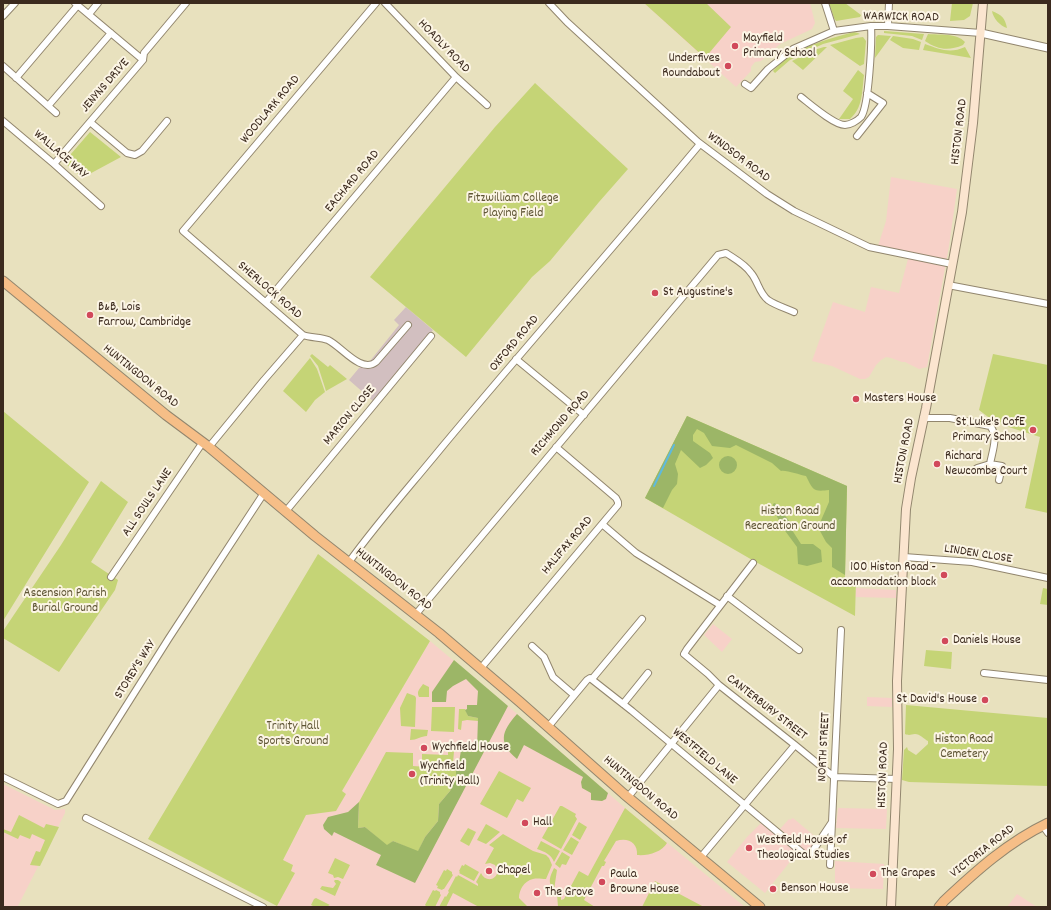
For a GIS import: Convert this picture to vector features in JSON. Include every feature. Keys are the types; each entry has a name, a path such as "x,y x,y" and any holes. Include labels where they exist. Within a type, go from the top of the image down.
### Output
{"main road":[{"name":"HISTON ROAD","path":"891,907 896,779 897,681 906,509 962,212 974,123 983,3"},
{"name":"HUNTINGDON ROAD","path":"3,281 160,410 206,444 286,511 416,614 481,668 628,797 760,907"},
{"name":"VICTORIA ROAD","path":"939,907 979,869 1025,835 1046,828"}],"street":[{"path":"3,16 15,3"},
{"path":"89,14 98,3"},
{"name":"JENYNS DRIVE","path":"54,164 143,60 144,53 186,3"},
{"name":"WOODLARK ROAD","path":"183,230 376,3"},
{"name":"HOADLY ROAD","path":"385,3 456,77 487,104"},
{"name":"WINDSOR ROAD","path":"549,3 567,22 700,144 767,194 794,211 868,247 952,264"},
{"path":"825,3 834,31"},
{"path":"888,26 889,3"},
{"path":"16,78 77,4 143,60"},
{"path":"801,97 833,121 844,125 852,124 862,116 867,93 871,26"},
{"name":"WARWICK ROAD","path":"746,84 751,88 768,68 793,49 834,31 871,26 888,26 981,33"},
{"path":"48,106 111,33"},
{"path":"981,33 1048,48"},
{"path":"3,66 56,113"},
{"name":"EACHARD ROAD","path":"266,302 456,77"},
{"path":"857,136 883,103 867,93"},
{"path":"90,122 127,153 135,155 142,151 167,120"},
{"name":"WALLACE WAY","path":"3,121 101,206"},
{"name":"OXFORD ROAD","path":"349,562 380,521 516,359 578,289 700,144"},
{"name":"SHERLOCK ROAD","path":"183,230 303,335 206,444"},
{"name":"RICHMOND ROAD","path":"416,614 718,255 726,254 751,272 760,290 767,299 794,312"},
{"path":"948,285 1048,304"},
{"path":"303,335 329,341 361,364 368,366 376,362 408,325"},
{"name":"MARION CLOSE","path":"286,511 432,336"},
{"path":"516,359 584,415"},
{"path":"923,418 950,418 990,426 994,430 995,436 990,464"},
{"name":"ALL SOULS LANE","path":"111,577 206,444"},
{"name":"HALIFAX ROAD","path":"481,668 618,505 616,498 556,447"},
{"path":"977,468 990,464 1002,466 999,480"},
{"name":"STOREY'S WAY","path":"3,778 58,804 66,801 169,638 264,493"},
{"path":"602,524 636,553 720,605"},
{"name":"LINDEN CLOSE","path":"904,557 972,562 1048,578"},
{"name":"CANTERBURY STREET","path":"753,563 684,652 719,685 834,777"},
{"path":"727,596 799,650"},
{"path":"548,727 574,695 590,679 642,619"},
{"name":"NORTH STREET","path":"830,866 841,630"},
{"path":"532,646 544,656 553,677 574,695"},
{"path":"623,704 648,673"},
{"path":"984,673 1048,680"},
{"name":"WESTFIELD LANE","path":"590,679 623,704 744,806 805,855 810,855 832,822"},
{"path":"628,797 719,685"},
{"path":"701,857 795,745"},
{"path":"834,777 896,779"},
{"path":"86,818 263,907"}],"shaded area":[{"name":"Mayfield Primary School","path":"644,3 810,3 815,23 812,29 780,44 761,61 755,62 751,67 751,71 736,87"},
{"path":"891,177 957,189 949,246 927,367 919,369 905,362 886,357 876,365 869,377 860,379 832,366 812,361 833,302 865,312 871,287 899,293 909,255 877,249 886,221"},
{"path":"406,307 433,330 373,401 349,380 359,368 370,361 399,325 394,320"},
{"path":"856,588 896,590 896,598 855,597"},
{"path":"713,624 732,639 722,652 704,635"},
{"path":"430,641 508,706 625,808 745,907 277,906 294,873 283,860 306,815 336,810 346,794 342,791"},
{"path":"867,697 892,698 892,707 867,706"},
{"path":"3,784 55,810 65,809 65,813 18,906 21,907 3,907"},
{"path":"838,808 887,809 886,829 836,828"},
{"path":"793,818 818,839 808,851 805,851 780,829 789,819 790,820"},
{"path":"761,823 797,853 765,893 727,862 747,837"},
{"path":"835,861 884,864 883,889 835,888"},
{"path":"1017,894 1037,907 1007,907"}],"green space":[{"path":"644,3 706,3 731,27 705,58"},
{"path":"829,3 845,3 861,15 860,17 836,21"},
{"path":"952,3 973,3 970,16 964,20 950,21"},
{"path":"992,11 1002,17 1007,28 997,21"},
{"path":"884,31 924,34 922,40 912,36 884,33"},
{"path":"854,32 860,34 823,44 790,60 775,73 773,71 787,58 804,48"},
{"path":"928,34 953,36 962,39 965,42 963,45 953,48 939,48 925,41"},
{"path":"878,35 891,36 875,58 876,37"},
{"path":"893,36 913,39 921,42 919,50 903,48 890,40"},
{"path":"863,37 866,41 864,64 860,66 830,45 856,38"},
{"path":"925,44 940,49 949,50 965,47 971,58 923,50"},
{"path":"827,47 803,70 792,61 814,50"},
{"path":"858,70 864,75 860,104 850,119 839,119 853,99 843,91"},
{"name":"Fitzwilliam College Playing Field","path":"535,83 628,169 550,261 532,277 466,357 370,277 495,127"},
{"path":"90,132 121,157 82,178 64,162"},
{"path":"312,354 328,367 330,365 347,379 326,391 318,366 310,356"},
{"name":"St Luke's CofE Primary School","path":"993,354 1048,365 1048,513 1025,508 1040,437 996,423 979,410"},
{"path":"310,358 317,369 325,392 315,400 306,412 283,391"},
{"path":"3,411 89,482 3,621"},
{"name":"Histon Road Recreation Ground","path":"687,416 847,486 845,579 856,580 855,616 754,561 645,498"},
{"path":"687,416 847,486 845,575 832,567 832,548 826,542 820,531 819,525 829,502 829,490 820,491 814,489 806,476 781,471 772,463 736,445 730,448 712,446 704,433 697,429 693,435 693,441 710,453 713,458 706,465 700,468 681,450 675,464 678,474 677,484 672,490 663,508 645,498"},
{"path":"724,456 732,456 737,461 735,472 732,474 724,474 719,469 719,461"},
{"name":"Ascension Parish Burial Ground","path":"101,481 128,502 91,562 118,580 115,590 59,672 3,638 3,631 61,545"},
{"path":"775,503 790,522 792,530 801,544 813,544 821,550 822,562 807,566 798,564 797,547 783,528 773,509 773,504"},
{"name":"Trinity Hall Sports Ground","path":"318,554 430,641 342,791 346,794 336,811 306,815 283,860 293,865 291,871 295,873 277,906 148,839"},
{"path":"1043,588 1048,589 1048,605 1040,604"},
{"path":"926,650 952,652 951,669 924,666"},
{"path":"454,660 508,706 415,883 376,865 381,855 334,832 332,836 324,829 323,825 328,817 348,812 359,802 358,828 365,827 387,845 393,841 418,851 425,837 438,821 439,804 450,791 456,779 456,769 459,763 461,750 477,749 478,718 468,716 465,710 467,709 467,705 477,705 478,691 466,679 447,691 446,702 432,702 432,692"},
{"path":"423,684 429,687 429,697 419,697 418,695 418,692"},
{"path":"407,693 415,696 416,698 415,727 401,726 400,708"},
{"name":"Histon Road Cemetery","path":"906,705 1048,718 1048,786 909,782 902,780 904,750 907,747 908,750 916,755 928,744 928,741 919,735 905,734"},
{"path":"432,707 455,707 454,732 431,731"},
{"path":"459,709 465,709 468,716 478,718 478,721 462,721 461,730 458,729"},
{"path":"517,714 608,793 606,799 602,801 591,800 591,793 582,788 581,782 583,777 524,745 517,759 507,748 504,742 504,737 508,726"},
{"path":"411,729 428,730 427,736 410,740"},
{"path":"448,751 454,751 453,764 422,763 422,754 448,755"},
{"path":"386,752 413,753 413,766 456,769 456,779 450,791 439,804 438,821 425,837 418,852 393,841 387,846 365,827 358,828 359,802"},
{"path":"499,771 531,788 523,802 517,799 507,818 480,804"},
{"path":"560,806 576,814 575,816 577,819 561,849 542,838"},
{"path":"625,808 667,843 665,846 654,853 637,855 636,847 631,842 624,840 616,841 604,861 606,862 604,866 602,866 584,900 595,907 558,907 557,894 561,897 561,900 564,899 579,871 588,876"},
{"path":"19,815 44,828 46,824 59,827 40,866 30,865 36,851 40,852 45,840 32,834 30,839 20,835 18,839 3,832 3,829 11,832"},
{"path":"579,822 587,827 580,840 572,835"},
{"path":"486,824 500,832 486,844 477,840"},
{"path":"468,828 476,832 469,846 460,841"},
{"path":"503,834 533,851 546,855 552,865 546,879 533,879 523,886 519,898 528,907 479,907 453,893 446,907 439,907 449,892 448,891 456,876 457,877 458,875 478,886 476,882 481,873 488,879 495,877 498,871 495,865 490,863 485,864 494,848 489,845"},
{"path":"571,837 579,842 572,855 563,850"},
{"path":"541,841 560,851 554,862 549,855 537,849"},
{"path":"562,852 570,857 566,865 562,864 560,868 555,864"},
{"path":"335,858 350,865 343,879 338,877 334,878 333,875 328,873"},
{"path":"465,864 479,872 474,881 459,873 462,865 464,866"},
{"path":"554,868 557,870 554,890 550,884 550,877"},
{"path":"447,869 452,872 453,875 442,890 437,888 438,886 436,885 444,870 446,871"},
{"path":"334,881 341,882 335,896 320,889 322,886 333,888 336,884"},
{"path":"655,881 704,907 642,907"},
{"path":"433,890 440,892 441,895 435,907 427,907 425,905"},
{"path":"316,898 330,905 326,907 315,907 311,905"}],"waterway":[{"path":"654,486 674,445"}],"place":[{"name":"Mayfield Primary School","path":"735,46"},
{"name":"Underfives Roundabout","path":"728,66"},
{"name":"St Augustine's","path":"655,293"},
{"name":"B&B, Lois Farrow, Cambridge","path":"90,315"},
{"name":"Masters House","path":"856,399"},
{"name":"St Luke's CofE Primary School","path":"1033,430"},
{"name":"Richard Newcombe Court","path":"937,464"},
{"name":"100 Histon Road - accommodation block","path":"944,575"},
{"name":"Daniels House","path":"945,641"},
{"name":"St David's House","path":"985,700"},
{"name":"Wychfield House","path":"424,748"},
{"name":"Wychfield (Trinity Hall)","path":"412,774"},
{"name":"Hall","path":"525,823"},
{"name":"Westfield House of Theological Studies","path":"749,848"},
{"name":"Chapel","path":"489,871"},
{"name":"The Grapes","path":"873,874"},
{"name":"Paula Browne House","path":"602,882"},
{"name":"Benson House","path":"773,889"},
{"name":"The Grove","path":"537,893"}]}
